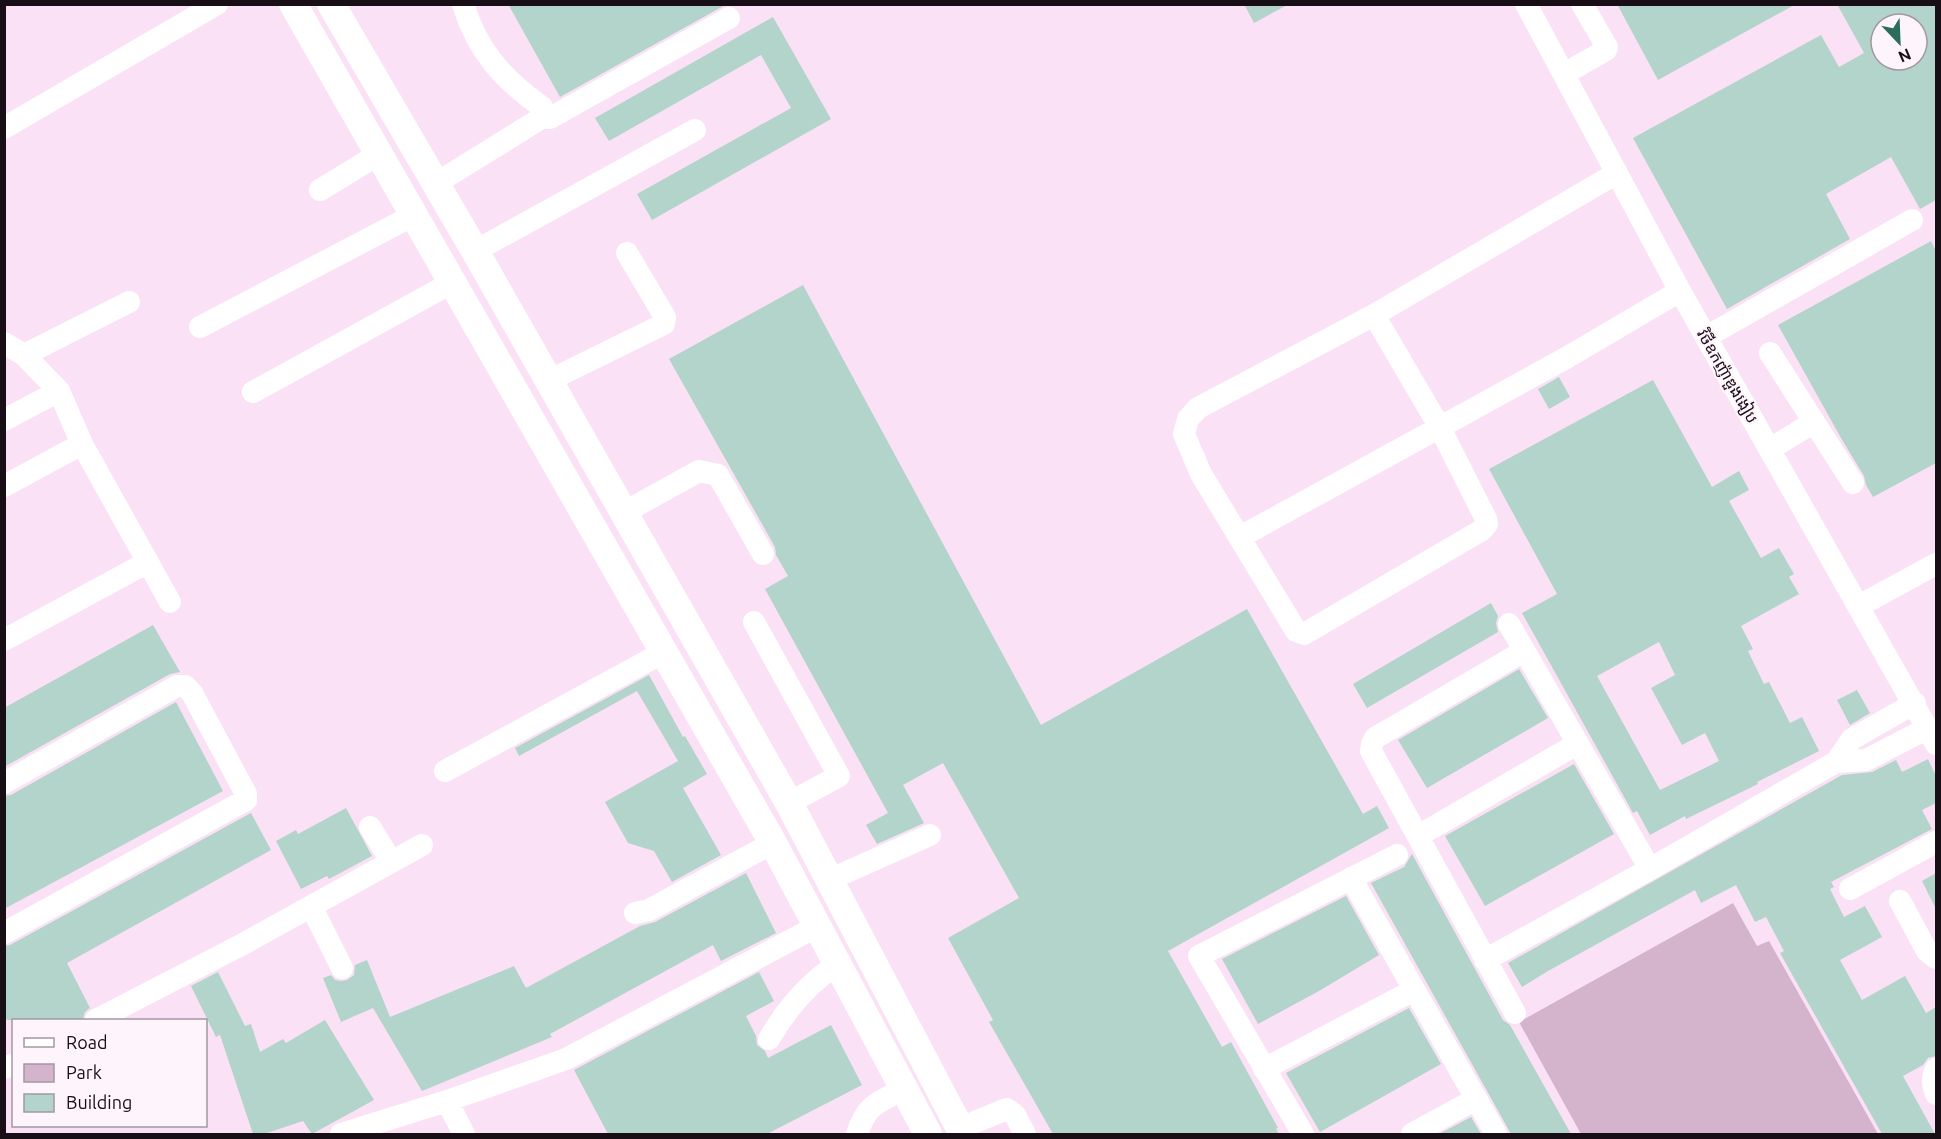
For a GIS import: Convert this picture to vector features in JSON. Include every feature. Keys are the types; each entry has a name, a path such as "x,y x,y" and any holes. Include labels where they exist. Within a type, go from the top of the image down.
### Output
{"main road":[{"path":"292,4 773,843 928,1134"},
{"path":"331,4 475,251 789,803 831,879 961,1131"}],"street":[{"path":"4,128 217,4"},
{"path":"463,4 468,19 486,53 519,90 542,107 543,117"},
{"name":"វិថីឧកញ៉ាឌួងងៀប","path":"1526,4 1680,291 1859,606 1927,719"},
{"path":"1564,74 1606,50 1607,47 1582,4"},
{"path":"435,184 543,117 550,118 729,18"},
{"path":"475,251 695,130"},
{"path":"320,190 379,154"},
{"path":"1374,315 1438,426 1487,524 1482,530 1304,634 1296,630 1201,474 1184,434 1188,419 1198,408 1374,315 1617,173"},
{"path":"200,327 414,215"},
{"path":"1706,337 1912,220"},
{"path":"548,381 664,324 665,317 627,253"},
{"path":"254,392 453,282"},
{"path":"1239,537 1438,426 1566,358 1680,291"},
{"path":"24,355 129,302"},
{"path":"4,343 24,355 59,391 82,444 170,602"},
{"path":"1770,353 1853,483"},
{"path":"4,420 59,391"},
{"path":"1770,449 1815,422"},
{"path":"4,486 82,444"},
{"path":"623,513 699,471 718,475 763,554"},
{"path":"4,640 148,562"},
{"path":"1859,606 1936,564"},
{"path":"754,622 840,776 789,803"},
{"path":"1509,624 1650,869"},
{"path":"1515,1013 1371,751 1375,738 1524,651"},
{"path":"445,771 664,652"},
{"path":"4,783 177,686 185,686 192,693 246,794 246,800 4,933"},
{"path":"1485,960 1650,869 1836,762 1852,739 1927,719"},
{"path":"1418,836 1577,744"},
{"path":"370,827 391,861"},
{"path":"831,879 930,835"},
{"path":"1850,889 1936,842"},
{"path":"635,913 649,910 773,843"},
{"path":"98,1019 243,944 422,844"},
{"path":"1303,1134 1198,956 1397,855"},
{"path":"1351,878 1496,1134"},
{"path":"1900,901 1927,951 1936,958"},
{"path":"311,906 342,968"},
{"path":"341,1134 447,1101 566,1059 818,926"},
{"path":"768,1039 801,994 821,975 838,964"},
{"path":"1264,1069 1414,990"},
{"path":"1936,1069 1932,1077 1936,1094"},
{"path":"857,1134 862,1118 872,1106 904,1089"},
{"path":"1412,1134 1476,1100"},
{"path":"447,1101 464,1134"},
{"path":"961,1131 1007,1109 1015,1115 1025,1134"}],"green space":[{"path":"1733,903 1757,946 1769,941 1878,1134 1581,1134 1519,1022"}],"building":[{"path":"508,4 727,4 560,97"},
{"path":"1244,4 1289,4 1254,23"},
{"path":"1617,4 1796,4 1658,80"},
{"path":"1837,4 1936,4 1936,200 1920,209 1891,157 1826,194 1850,239 1727,309 1633,138 1821,35 1839,67 1864,53"},
{"path":"773,17 831,119 652,220 637,194 791,108 761,55 609,141 595,118"},
{"path":"1931,241 1936,251 1936,463 1873,497 1864,476 1778,325"},
{"path":"803,285 1041,725 1247,609 1363,814 1377,806 1389,828 1168,951 1222,1047 1231,1042 1278,1128 1276,1129 1279,1134 1053,1134 989,1022 993,1020 948,938 1019,898 943,763 903,785 924,823 877,844 866,825 888,813 765,589 788,576 776,555 775,547 669,359"},
{"path":"1559,377 1570,397 1549,409 1538,389"},
{"path":"1653,380 1712,487 1739,471 1749,490 1729,501 1761,558 1779,548 1794,574 1789,577 1799,594 1741,626 1753,649 1748,651 1764,684 1769,682 1790,723 1802,717 1819,751 1757,782 1758,784 1686,819 1685,816 1650,835 1637,811 1633,813 1522,613 1557,594 1489,469","holes":["1659,642 1675,675 1651,688 1682,745 1705,733 1719,761 1660,790 1597,676"]},
{"path":"1491,603 1498,616 1496,623 1498,632 1367,708 1353,684"},
{"path":"153,625 180,672 170,674 4,767 4,708"},
{"path":"1519,669 1548,718 1427,788 1398,740"},
{"path":"649,675 683,737 685,736 707,774 683,788 721,855 672,882 654,851 628,843 605,802 678,761 637,691 519,756 515,748"},
{"path":"1857,690 1870,713 1850,725 1837,700"},
{"path":"176,702 223,791 4,909 4,796 11,795"},
{"path":"1928,759 1936,776 1936,803 1922,810 1932,829 1831,882 1834,887 1830,889 1844,917 1865,906 1882,937 1840,960 1862,1000 1905,976 1926,1013 1936,1007 1936,1056 1928,1058 1923,1065 1903,1076 1935,1134 1882,1134 1780,953 1784,951 1766,917 1755,922 1736,885 1701,903 1695,890 1522,987 1508,963 1842,775 1872,772 1896,760 1902,772"},
{"path":"1574,764 1614,834 1485,906 1445,836"},
{"path":"346,808 372,856 329,879 327,876 301,889 276,841 296,830 298,834"},
{"path":"251,813 271,850 67,963 90,1008 85,1012 83,1019 7,1020 4,1015 4,946 10,945"},
{"path":"1412,854 1503,1020 1510,1025 1571,1134 1511,1134 1371,883 1404,867"},
{"path":"746,873 776,933 721,961 713,945 550,1034 552,1037 422,1091 373,1008 341,1022 323,978 331,975 335,980 347,980 354,975 355,965 367,960 390,1017 514,966 526,988 640,926 655,922"},
{"path":"1936,873 1936,909 1922,881"},
{"path":"1346,896 1379,955 1258,1024 1222,959"},
{"path":"218,972 245,1026 251,1024 260,1052 283,1039 286,1043 325,1020 374,1100 312,1134 303,1121 264,1134 253,1134 220,1035 216,1037 191,986"},
{"path":"759,972 774,1001 746,1016 756,1036 757,1045 765,1051 768,1058 831,1025 862,1085 767,1134 608,1134 574,1070"},
{"path":"1409,1008 1441,1064 1320,1132 1286,1073"},
{"path":"1471,1117 1481,1134 1439,1134"}]}
